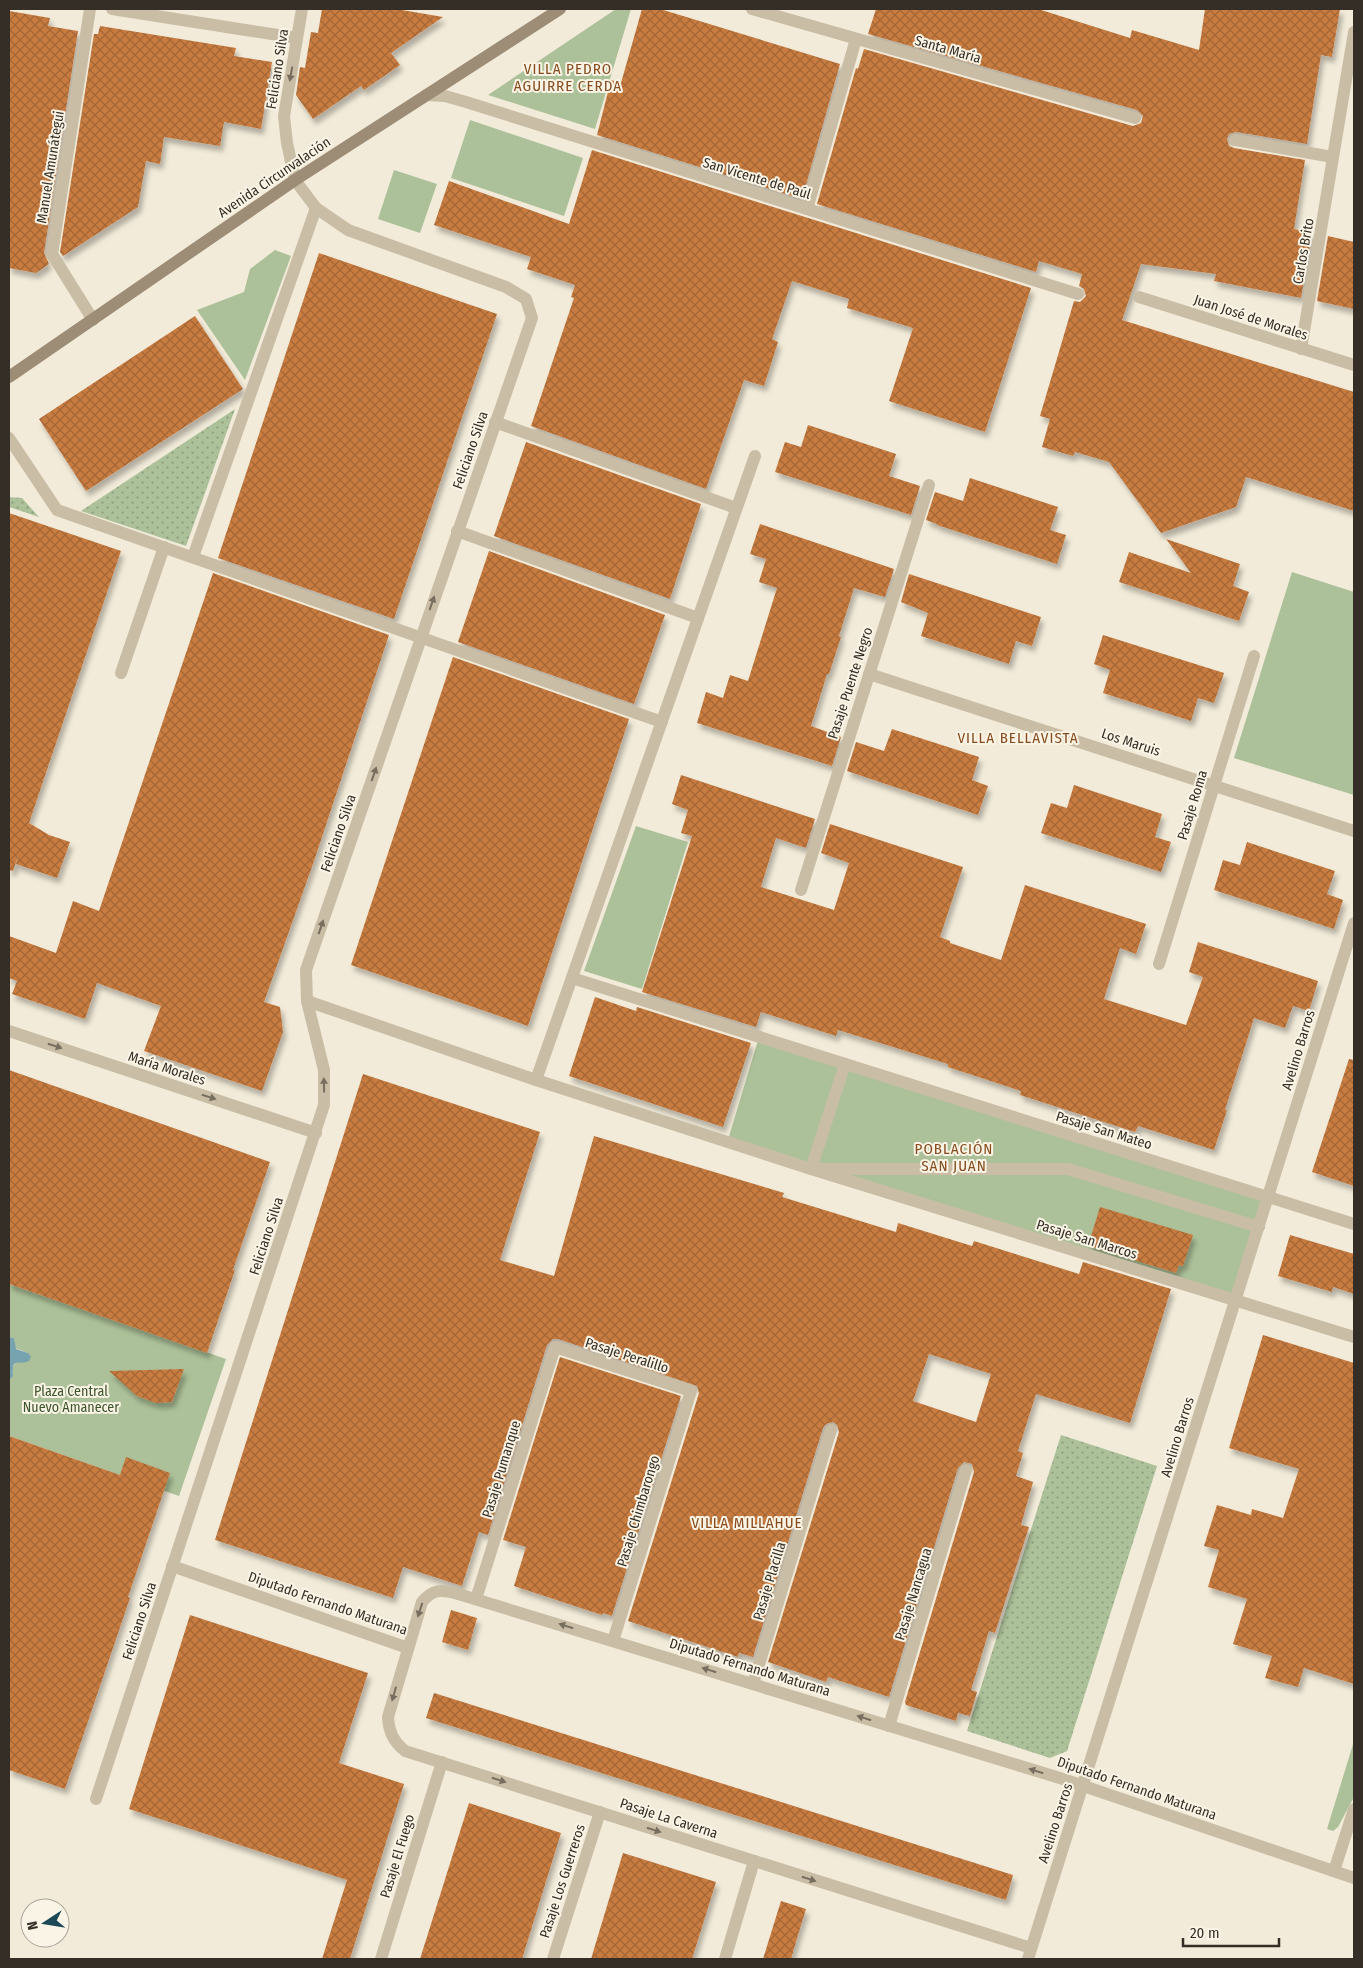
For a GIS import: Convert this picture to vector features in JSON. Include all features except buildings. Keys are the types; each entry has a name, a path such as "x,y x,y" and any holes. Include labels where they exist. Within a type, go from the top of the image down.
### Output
{"street":[{"name":"Manuel Amunátegui","path":"90,9 52,254 93,320"},
{"path":"112,9 297,38"},
{"name":"Feliciano Silva","path":"96,1799 324,1106 324,1070 307,1001 306,970 532,318 526,299 506,287 348,230 316,208 295,180 287,143 284,116 302,9"},
{"name":"Avenida Circunvalación","path":"9,376 295,180 560,9"},
{"name":"Santa María","path":"752,9 1135,118"},
{"name":"Carlos Brito","path":"1301,349 1354,32"},
{"path":"807,209 856,39"},
{"name":"San Vicente de Paúl","path":"426,95 445,96 1078,294"},
{"path":"1235,140 1333,157"},
{"path":"193,557 316,208"},
{"name":"Juan José de Morales","path":"1139,297 1354,365"},
{"path":"495,422 736,508"},
{"path":"9,438 57,510 662,722"},
{"path":"536,1080 754,456"},
{"name":"Pasaje Puente Negro","path":"801,890 929,485"},
{"path":"457,531 698,618"},
{"path":"121,673 164,547"},
{"name":"Pasaje Roma","path":"1159,964 1254,656"},
{"name":"Los Maruis","path":"869,674 1354,831"},
{"name":"Avelino Barros","path":"1030,1954 1354,927"},
{"name":"Pasaje San Mateo","path":"572,978 1354,1224"},
{"name":"Pasaje San Marcos","path":"307,1001 536,1080 811,1169 1354,1337"},
{"name":"María Morales","path":"9,1031 316,1132"},
{"path":"845,1064 811,1169 1068,1169 1259,1227"},
{"name":"Pasaje Peralillo","path":"555,1348 691,1390"},
{"name":"Pasaje Pumanque","path":"476,1599 555,1348"},
{"name":"Pasaje Chimbarongo","path":"613,1641 691,1390"},
{"name":"Pasaje Placilla","path":"753,1684 831,1430"},
{"name":"Pasaje Nancagua","path":"889,1726 966,1470"},
{"name":"Diputado Fernando Maturana","path":"172,1566 408,1648 422,1602 429,1593 441,1589 1083,1785 1354,1878"},
{"name":"Pasaje La Caverna","path":"408,1648 388,1717 392,1738 405,1751 754,1861 1030,1954"},
{"name":"Pasaje El Fuego","path":"381,1959 442,1762"},
{"path":"1334,1871 1354,1809"},
{"name":"Pasaje Los Guerreros","path":"553,1959 600,1812"},
{"path":"724,1959 754,1861"}],"green space":[{"path":"616,9 631,9 595,129 488,95"},
{"path":"470,120 583,158 564,216 451,178"},
{"path":"394,170 437,184 420,233 378,219"},
{"path":"275,250 291,256 245,380 197,310 244,292 250,269"},
{"path":"235,409 186,546 81,511"},
{"path":"9,497 22,498 39,517 9,507"},
{"path":"1292,572 1354,592 1354,795 1234,758"},
{"path":"636,826 688,842 642,989 584,971"},
{"path":"759,1037 1268,1197 1236,1300 727,1143"},
{"name":"Plaza Central Nuevo Amanecer","path":"9,1284 226,1359 179,1496 9,1436 9,1380 15,1364 28,1353 15,1348 14,1338 9,1337","holes":["125,1385 178,1385 172,1402 146,1399"]},
{"path":"1061,1435 1157,1466 1067,1751 1050,1758 967,1731"},
{"path":"1354,1741 1354,1797 1338,1827 1333,1831 1327,1829"}],"water":[{"path":"9,1337 14,1338 16,1349 28,1353 31,1357 29,1361 14,1364 13,1376 9,1380"}],"district":[{"name":"VILLA PEDRO AGUIRRE CERDA","path":"568,78"},
{"name":"VILLA BELLAVISTA","path":"1018,738"},
{"name":"POBLACIÓN SAN JUAN","path":"954,1158"},
{"name":"VILLA MILLAHUE","path":"747,1523"}]}
